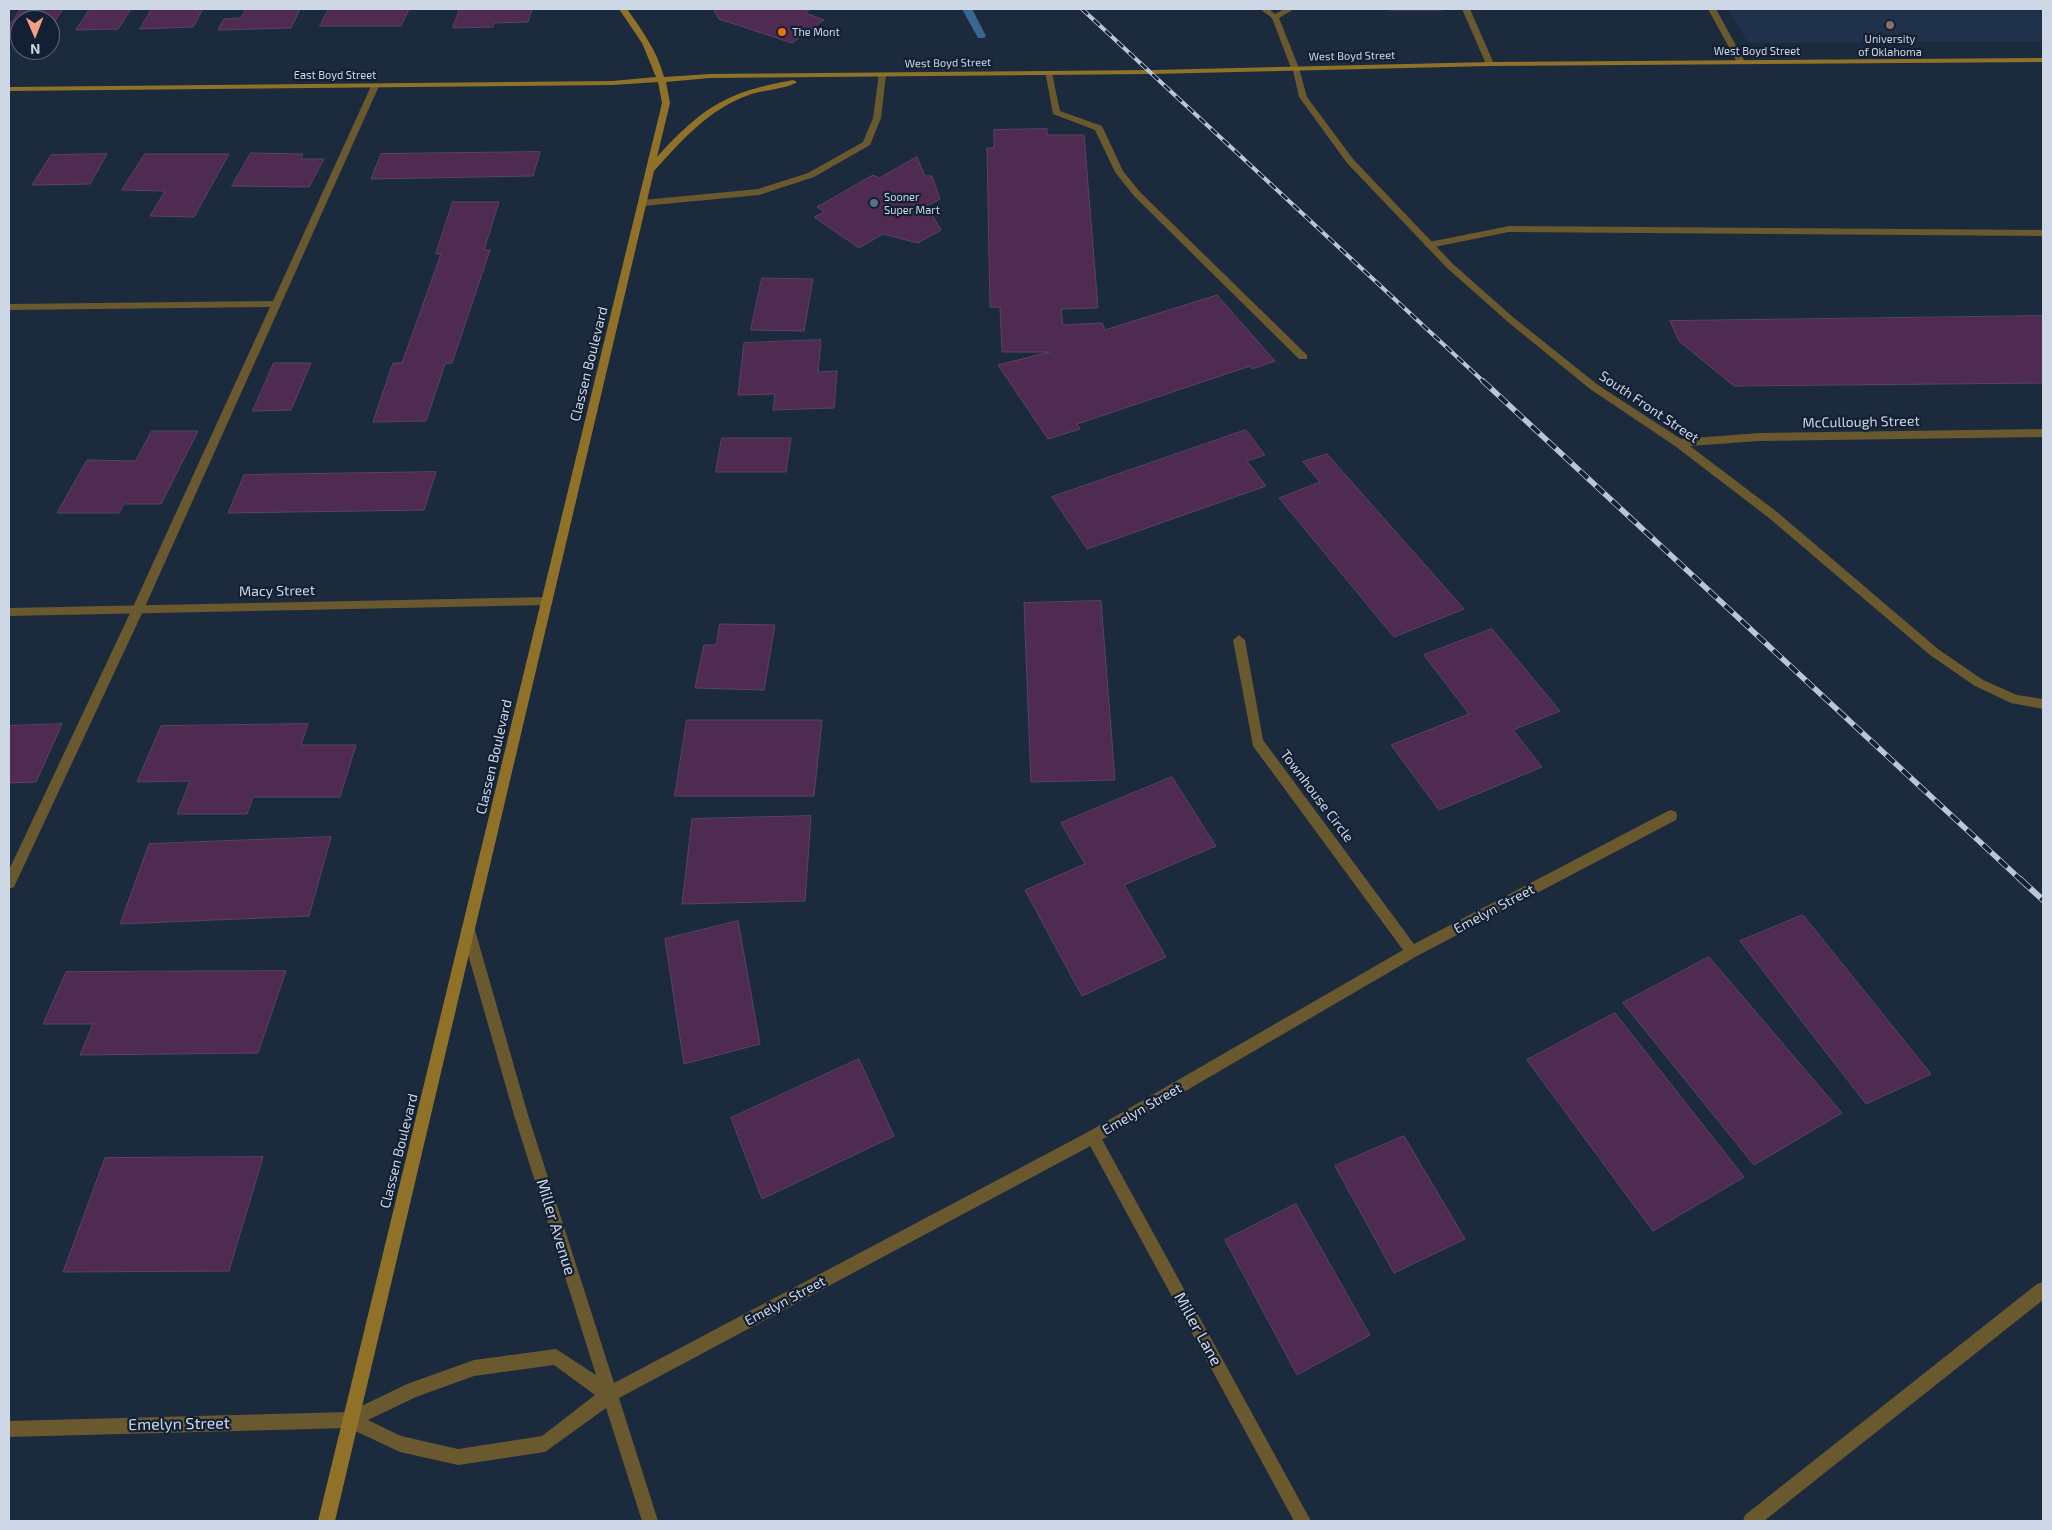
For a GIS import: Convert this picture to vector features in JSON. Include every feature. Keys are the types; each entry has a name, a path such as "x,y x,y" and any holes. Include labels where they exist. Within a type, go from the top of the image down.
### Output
{"street":[{"name":"Classen Boulevard","path":"326,1521 666,103 662,79 652,52 623,9"},
{"path":"1264,9 1275,17 1290,9"},
{"path":"1466,9 1490,64"},
{"path":"1712,9 1741,62"},
{"name":"South Front Street","path":"1275,17 1295,68 1303,97 1326,132 1429,245 1511,320 1594,387 1679,443 1773,515 1934,652 1979,684 2015,700 2043,704"},
{"name":"West Boyd Street","path":"662,79 710,76 1048,74 1490,64 2043,60"},
{"path":"1048,74 1056,112 1099,128 1119,172 1137,194 1303,358"},
{"path":"643,203 760,192 811,175 867,143 877,118 882,75"},
{"path":"650,171 690,126 724,101 783,83 828,76"},
{"name":"East Boyd Street","path":"9,89 612,83 662,79"},
{"path":"9,883 138,609 375,86"},
{"path":"1429,245 1509,229 2043,233"},
{"path":"9,307 276,304"},
{"name":"McCullough Street","path":"1679,443 1759,437 2043,433"},
{"name":"Macy Street","path":"9,612 547,601"},
{"name":"Townhouse Circle","path":"1240,640 1257,742 1412,952"},
{"name":"Emelyn Street","path":"350,1420 400,1444 458,1456 545,1444 609,1395 1093,1137 1412,952 1671,816"},
{"name":"Miller Avenue","path":"468,930 521,1115 650,1521"},
{"name":"Miller Lane","path":"1093,1137 1303,1521"},
{"path":"1751,1521 2043,1290"},
{"name":"Emelyn Street","path":"9,1429 350,1420 413,1390 474,1368 556,1357 609,1395"}],"shaded area":[{"name":"University of Oklahoma","path":"1728,9 2043,9 2043,41 1748,43"}],"building":[{"path":"63,9 60,13 60,10 20,10"},
{"path":"90,9 131,9 118,29 76,30"},
{"path":"152,9 203,9 193,27 140,29"},
{"path":"246,9 300,9 291,28 218,30 224,19 241,18"},
{"path":"329,9 409,9 401,26 320,26"},
{"path":"460,9 532,9 528,22 494,23 493,27 453,28"},
{"name":"The Mont","path":"714,9 810,9 805,13 824,20 792,43 719,19"},
{"path":"1441,9 1442,10 1390,10"},
{"path":"1047,129 1047,135 1084,135 1098,308 1061,309 1063,325 1102,323 1105,330 1217,295 1275,361 1252,369 1250,366 1077,424 1080,429 1048,439 998,365 1050,352 1002,352 1000,307 990,307 987,148 994,148 994,130"},
{"path":"540,152 533,176 371,179 381,154"},
{"path":"251,153 303,154 301,159 324,159 309,187 232,186"},
{"path":"107,154 90,184 32,185 51,155"},
{"path":"145,154 229,154 194,217 150,216 165,191 122,190"},
{"path":"917,157 925,176 932,176 940,199 927,206 941,230 918,243 883,234 859,248 814,217 824,212 817,207 873,175 879,178"},
{"path":"453,202 499,202 484,250 490,250 452,363 445,364 426,421 373,422 393,363 402,363 441,254 436,254"},
{"path":"762,278 813,279 804,331 751,330"},
{"path":"2043,316 2043,383 1734,386 1679,341 1670,321"},
{"path":"821,340 818,372 837,371 834,408 773,410 775,394 738,395 744,343"},
{"path":"274,363 311,363 291,410 253,411"},
{"path":"1246,430 1265,455 1247,461 1266,486 1087,549 1052,497"},
{"path":"152,431 198,431 161,504 124,504 119,513 57,513 87,460 135,461"},
{"path":"722,438 791,438 786,472 716,472"},
{"path":"1327,454 1464,609 1394,637 1279,498 1320,482 1303,462"},
{"path":"436,472 424,510 228,513 244,475"},
{"path":"1101,601 1115,780 1031,782 1024,603"},
{"path":"720,624 775,625 764,690 695,688 704,645 716,645"},
{"path":"1492,629 1560,711 1513,730 1542,767 1439,810 1391,745 1469,714 1424,655"},
{"path":"687,720 822,720 814,796 675,796"},
{"path":"62,724 36,782 9,783 9,726"},
{"path":"308,724 301,745 356,745 340,797 253,797 247,814 177,814 190,781 137,782 161,726"},
{"path":"1172,777 1216,846 1124,885 1166,957 1082,996 1025,890 1085,864 1061,823"},
{"path":"811,816 805,901 682,904 692,819"},
{"path":"331,837 309,916 120,924 149,844"},
{"path":"1803,915 1931,1074 1866,1104 1740,941"},
{"path":"738,921 760,1044 684,1064 665,939"},
{"path":"1709,957 1842,1113 1754,1165 1623,1003"},
{"path":"286,971 258,1053 80,1055 93,1024 43,1024 66,972"},
{"path":"1615,1013 1744,1177 1653,1231 1527,1060"},
{"path":"859,1059 894,1136 762,1199 731,1118"},
{"path":"1404,1136 1465,1239 1394,1273 1335,1166"},
{"path":"263,1157 229,1271 63,1272 105,1158"},
{"path":"1296,1204 1370,1335 1297,1375 1225,1240"}],"waterway":[{"path":"967,9 981,36"}],"railway":[{"path":"1082,9 1484,382"},
{"path":"1483,381 2021,880"},
{"path":"2020,879 2043,900"}],"place":[{"name":"University of Oklahoma","path":"1890,25"},
{"name":"The Mont","path":"782,32"},
{"name":"Sooner Super Mart","path":"874,203"}]}
